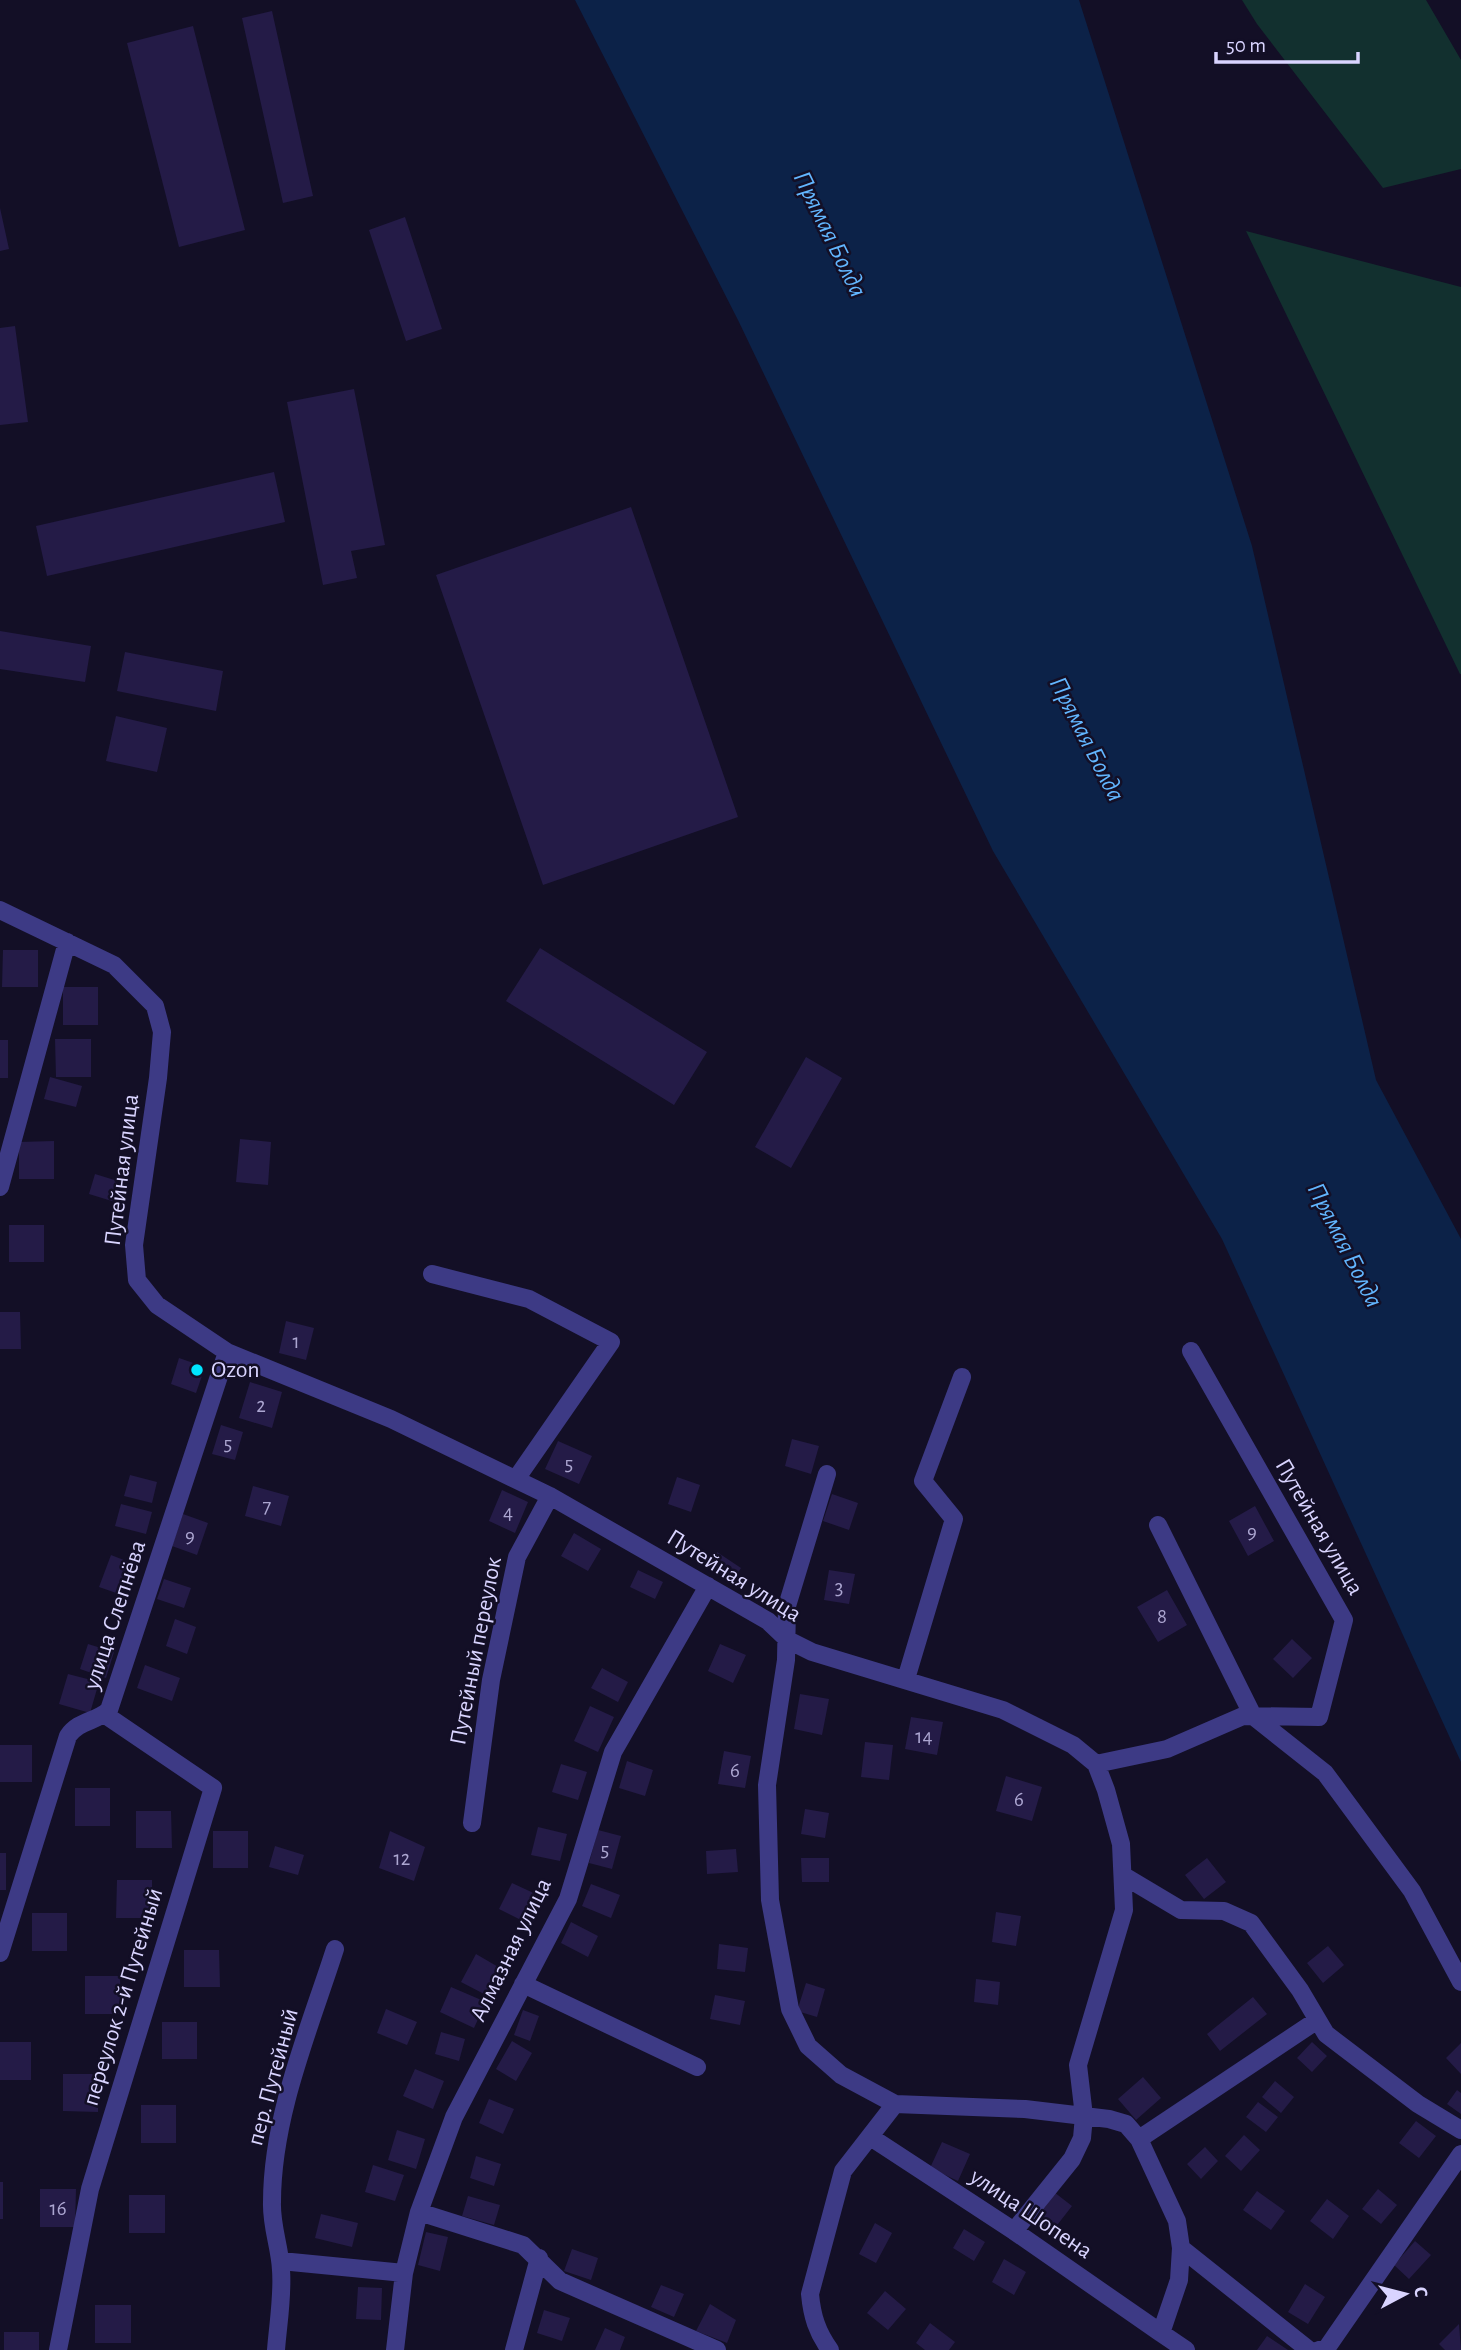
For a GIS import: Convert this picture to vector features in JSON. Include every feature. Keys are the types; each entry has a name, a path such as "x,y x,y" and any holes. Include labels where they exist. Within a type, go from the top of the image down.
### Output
{"street":[{"name":"Путейная улица","path":"0,910 114,965 140,988 155,1006 162,1032 158,1078 134,1245 137,1280 157,1305 227,1352 391,1419 550,1496 768,1621 788,1640 812,1652 1003,1710 1073,1745 1096,1765 1167,1749 1242,1716 1319,1717 1343,1620 1191,1351"},
{"path":"0,1187 67,942"},
{"path":"432,1274 529,1299 611,1342 516,1479"},
{"name":"улица Слепнёва","path":"0,1953 68,1736 75,1726 109,1710 227,1352"},
{"path":"905,1679 954,1520 923,1481 962,1377"},
{"path":"827,1474 787,1606 788,1640 767,1785 766,1850 771,1900 790,2009 808,2046 841,2075 895,2104 1004,2107 1084,2116 1126,2124 1139,2138 1177,2221 1181,2248 1179,2280 1161,2333"},
{"name":"Путейный переулок","path":"472,1823 491,1680 517,1557 550,1496"},
{"path":"1158,1525 1253,1716 1325,1773 1412,1891 1461,1982"},
{"name":"Алмазная улица","path":"395,2350 404,2273 419,2212 454,2117 568,1899 612,1752 708,1586"},
{"name":"переулок 2-й Путейный","path":"58,2350 90,2189 213,1788 104,1714"},
{"path":"1014,2231 1072,2159 1082,2138 1084,2116 1078,2065 1125,1910 1121,1844 1096,1765"},
{"path":"1124,1876 1181,1910 1224,1911 1237,1914 1251,1923 1300,1990 1326,2034 1398,2089 1461,2130"},
{"name":"пер. Путейный","path":"276,2350 281,2260 274,2239 271,2201 278,2140 292,2082 335,1949"},
{"path":"523,1984 697,2067"},
{"path":"1139,2138 1316,2021"},
{"path":"831,2350 819,2335 811,2314 810,2294 843,2171 872,2138 895,2104"},
{"name":"улица Шопена","path":"872,2138 1014,2231 1186,2350"},
{"path":"1319,2350 1326,2349 1461,2154"},
{"path":"419,2212 523,2245 560,2281 717,2350"},
{"path":"1181,2248 1309,2350"},
{"path":"514,2350 539,2258"},
{"path":"281,2260 404,2273"}],"green space":[{"path":"1242,0 1426,0 1461,60 1461,169 1383,188 1257,24"},
{"path":"1246,231 1461,287 1461,674 1460,674"}],"water":[{"name":"Прямая Болда","path":"575,0 1079,0 1252,546 1376,1080 1461,1239 1461,1762 1222,1239 993,851 738,320"}],"building":[{"path":"272,11 313,196 283,203 242,18"},
{"path":"193,26 245,230 179,247 127,43"},
{"path":"0,208 9,249 0,251"},
{"path":"405,217 442,329 406,341 369,230"},
{"path":"15,326 28,422 0,425 0,328"},
{"path":"354,389 385,545 351,551 357,578 323,585 287,402"},
{"path":"274,472 285,522 47,576 36,526"},
{"path":"631,507 738,817 543,885 436,575"},
{"path":"0,631 91,646 85,682 0,669"},
{"path":"125,652 223,671 216,711 117,691"},
{"path":"116,716 167,728 157,772 106,761"},
{"path":"540,948 707,1052 674,1105 506,1001"},
{"path":"3,950 38,950 38,987 2,987"},
{"path":"63,987 98,987 98,1025 63,1025"},
{"path":"55,1039 91,1039 91,1077 56,1077"},
{"path":"0,1040 8,1040 8,1078 0,1078"},
{"path":"806,1057 842,1078 791,1168 755,1147"},
{"path":"50,1077 82,1086 76,1107 44,1099"},
{"path":"240,1139 271,1142 268,1185 236,1182"},
{"path":"54,1141 54,1179 19,1179 19,1142"},
{"path":"95,1174 121,1182 115,1202 89,1194"},
{"path":"9,1225 44,1225 44,1262 9,1262"},
{"path":"0,1312 20,1312 21,1349 0,1349"},
{"path":"286,1321 314,1328 306,1360 279,1353"},
{"path":"179,1358 205,1367 196,1393 171,1384"},
{"path":"250,1382 282,1392 272,1428 239,1418"},
{"path":"221,1425 243,1432 235,1460 212,1454"},
{"path":"792,1439 819,1446 811,1474 785,1466"},
{"path":"558,1441 592,1456 579,1484 545,1469"},
{"path":"130,1475 157,1482 152,1503 124,1496"},
{"path":"677,1477 700,1485 691,1512 668,1504"},
{"path":"253,1486 289,1496 281,1526 245,1516"},
{"path":"502,1490 528,1502 515,1533 489,1521"},
{"path":"832,1494 858,1503 849,1530 823,1521"},
{"path":"121,1504 152,1512 146,1534 115,1526"},
{"path":"1255,1506 1274,1541 1248,1556 1229,1521"},
{"path":"183,1514 208,1523 197,1555 172,1546"},
{"path":"574,1533 601,1549 588,1571 561,1556"},
{"path":"717,1552 741,1568 732,1582 708,1566"},
{"path":"111,1555 134,1564 122,1595 99,1587"},
{"path":"638,1570 663,1582 655,1599 630,1587"},
{"path":"829,1570 855,1574 849,1604 824,1600"},
{"path":"164,1579 191,1588 184,1608 157,1599"},
{"path":"1167,1590 1187,1625 1158,1642 1137,1607"},
{"path":"175,1619 196,1627 187,1654 166,1646"},
{"path":"1292,1639 1312,1658 1293,1678 1273,1659"},
{"path":"88,1644 114,1652 106,1678 80,1669"},
{"path":"720,1644 746,1655 733,1683 708,1671"},
{"path":"145,1665 180,1678 172,1701 137,1688"},
{"path":"602,1668 628,1682 618,1702 591,1688"},
{"path":"68,1674 99,1682 90,1713 59,1704"},
{"path":"800,1694 829,1699 822,1735 794,1729"},
{"path":"590,1706 614,1717 598,1752 574,1741"},
{"path":"911,1717 943,1722 937,1755 905,1749"},
{"path":"865,1742 893,1745 889,1780 861,1777"},
{"path":"0,1745 32,1745 32,1782 0,1782"},
{"path":"724,1751 751,1756 745,1788 718,1784"},
{"path":"627,1761 653,1770 645,1796 619,1788"},
{"path":"561,1764 587,1772 578,1800 552,1792"},
{"path":"1006,1776 1042,1787 1032,1821 996,1811"},
{"path":"75,1788 110,1788 110,1826 75,1826"},
{"path":"805,1809 829,1813 825,1838 801,1834"},
{"path":"136,1811 171,1811 172,1848 136,1848"},
{"path":"538,1827 567,1834 560,1861 531,1855"},
{"path":"598,1830 621,1836 612,1869 589,1863"},
{"path":"213,1831 248,1831 248,1868 213,1868"},
{"path":"390,1831 425,1847 414,1881 379,1868"},
{"path":"275,1846 304,1855 298,1875 269,1867"},
{"path":"736,1849 738,1872 707,1874 706,1851"},
{"path":"0,1853 6,1853 6,1890 0,1890"},
{"path":"801,1858 829,1858 829,1882 802,1882"},
{"path":"1207,1858 1226,1882 1204,1899 1185,1875"},
{"path":"117,1880 152,1880 152,1918 116,1918"},
{"path":"512,1883 540,1896 527,1923 499,1909"},
{"path":"591,1884 620,1895 611,1918 582,1906"},
{"path":"996,1912 1021,1916 1016,1946 992,1942"},
{"path":"32,1913 67,1913 67,1951 32,1951"},
{"path":"571,1922 598,1936 588,1957 561,1943"},
{"path":"719,1944 748,1948 745,1972 717,1969"},
{"path":"1328,1946 1344,1965 1323,1983 1307,1963"},
{"path":"184,1950 219,1950 220,1987 184,1987"},
{"path":"476,1954 500,1968 486,1995 461,1982"},
{"path":"85,1976 120,1976 121,2014 85,2014"},
{"path":"976,1979 1000,1982 998,2005 974,2002"},
{"path":"806,1983 825,1989 817,2017 797,2011"},
{"path":"451,1987 486,2002 474,2028 440,2012"},
{"path":"715,1995 745,2001 740,2025 710,2019"},
{"path":"1253,1997 1267,2014 1220,2051 1207,2034"},
{"path":"386,2009 417,2022 407,2045 377,2033"},
{"path":"523,2010 539,2016 530,2041 514,2035"},
{"path":"162,2022 197,2022 197,2059 162,2059"},
{"path":"441,2032 465,2039 459,2061 435,2054"},
{"path":"512,2041 532,2053 516,2081 496,2069"},
{"path":"0,2042 31,2042 31,2080 0,2080"},
{"path":"1312,2042 1327,2056 1312,2072 1297,2058"},
{"path":"1461,2043 1461,2074 1446,2058"},
{"path":"415,2069 444,2081 433,2109 403,2096"},
{"path":"63,2074 98,2074 98,2112 63,2111"},
{"path":"1143,2077 1161,2098 1136,2120 1118,2099"},
{"path":"1275,2081 1294,2097 1281,2113 1262,2097"},
{"path":"1457,2090 1461,2093 1461,2114 1447,2104"},
{"path":"489,2099 514,2109 503,2134 479,2123"},
{"path":"1258,2102 1278,2117 1266,2132 1246,2117"},
{"path":"141,2105 176,2105 176,2143 141,2143"},
{"path":"1416,2121 1436,2136 1419,2158 1399,2143"},
{"path":"397,2130 425,2139 416,2169 388,2160"},
{"path":"1244,2135 1260,2150 1241,2171 1225,2156"},
{"path":"942,2142 970,2154 958,2181 930,2168"},
{"path":"1205,2147 1218,2161 1201,2179 1187,2164"},
{"path":"476,2156 501,2164 494,2186 470,2178"},
{"path":"373,2165 404,2175 395,2201 365,2192"},
{"path":"0,2182 3,2182 3,2219 0,2219"},
{"path":"40,2189 76,2189 75,2227 40,2227"},
{"path":"1378,2189 1397,2205 1381,2224 1362,2209"},
{"path":"1257,2191 1285,2211 1271,2230 1243,2210"},
{"path":"1054,2192 1072,2206 1051,2233 1033,2218"},
{"path":"129,2195 165,2195 165,2233 129,2233"},
{"path":"468,2196 500,2205 494,2225 462,2216"},
{"path":"1327,2199 1349,2216 1333,2239 1310,2221"},
{"path":"321,2214 358,2223 352,2247 315,2238"},
{"path":"875,2223 892,2233 876,2263 859,2254"},
{"path":"964,2229 985,2242 974,2261 953,2248"},
{"path":"426,2232 448,2237 440,2271 418,2265"},
{"path":"1415,2241 1431,2255 1409,2279 1394,2265"},
{"path":"572,2249 598,2258 591,2280 564,2271"},
{"path":"1004,2259 1026,2272 1014,2295 992,2282"},
{"path":"1305,2284 1325,2297 1308,2324 1288,2312"},
{"path":"661,2285 684,2294 674,2317 651,2307"},
{"path":"358,2287 382,2288 381,2320 356,2319"},
{"path":"885,2291 906,2309 888,2330 867,2313"},
{"path":"710,2304 736,2320 727,2343 696,2331"},
{"path":"95,2305 131,2305 131,2343 95,2343"},
{"path":"544,2310 570,2318 562,2341 537,2333"},
{"path":"930,2323 955,2342 949,2350 925,2350 916,2343"},
{"path":"1459,2324 1461,2350 1445,2350 1439,2344"},
{"path":"605,2328 625,2337 620,2350 595,2350"},
{"path":"4,2332 39,2332 39,2350 4,2350"},
{"path":"1267,2336 1288,2350 1257,2350"}],"place":[{"name":"Ozon","path":"197,1370"}]}
